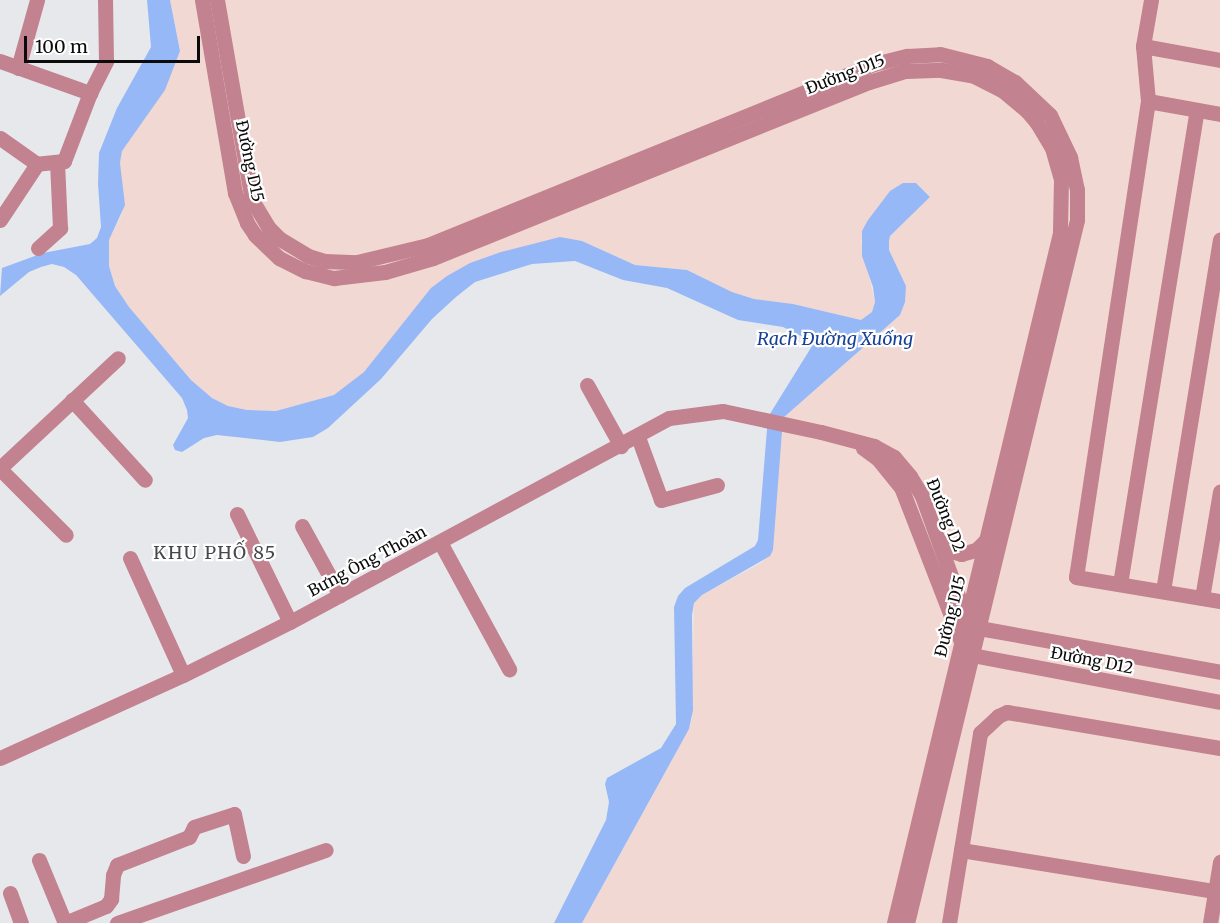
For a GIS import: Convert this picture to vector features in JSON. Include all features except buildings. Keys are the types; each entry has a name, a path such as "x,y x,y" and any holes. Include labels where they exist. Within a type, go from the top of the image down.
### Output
{"street":[{"path":"18,68 37,0"},
{"path":"0,138 37,164 64,161 90,93 106,61 105,0"},
{"name":"Đường D15","path":"202,0 240,209 255,235 273,253 291,266 319,276 350,278 405,267 746,125 890,59 940,54 987,66 1015,82 1050,115 1065,142 1077,190 1076,227 973,624 907,923"},
{"name":"Đường D15","path":"217,0 252,200 268,227 280,239 308,256 324,261 357,262 428,245 746,125 887,75 923,69 957,71 989,83 1027,111 1045,135 1057,161 1062,179 1060,233 987,539 973,624"},
{"path":"1151,0 1143,46 1148,101 1076,577 1220,601"},
{"path":"1143,46 1220,60"},
{"path":"0,61 90,93"},
{"path":"1148,101 1220,114"},
{"path":"1120,584 1197,110"},
{"path":"39,248 60,228 57,162"},
{"path":"0,220 37,164"},
{"path":"1163,591 1220,240"},
{"path":"66,535 0,468 118,358"},
{"path":"587,386 621,446"},
{"path":"72,400 145,480"},
{"name":"Bưng Ông Thoàn","path":"0,758 183,675 290,622 638,437 669,418 723,411 821,432"},
{"name":"Đường D2","path":"821,432 885,451 903,466 922,496 973,624"},
{"path":"638,437 662,500 717,485"},
{"name":"Đường D2","path":"853,441 878,459 902,487 967,650"},
{"path":"1202,598 1220,492"},
{"path":"237,514 290,622"},
{"path":"302,526 340,596"},
{"path":"936,536 945,547 957,554 971,552 987,539"},
{"path":"440,542 510,669"},
{"path":"130,558 183,675"},
{"name":"Đường D12","path":"973,624 1220,672"},
{"name":"Đường D15","path":"894,923 967,650"},
{"name":"Đường D12","path":"967,650 1220,702"},
{"path":"949,923 980,733 991,721 1007,712 1220,748"},
{"path":"39,860 65,923 106,906 111,899 113,875 117,865 189,837 194,827 234,814 243,856"},
{"path":"117,923 326,849"},
{"path":"961,850 1215,891"},
{"path":"1210,923 1220,862"},
{"path":"10,893 21,923"}],"shaded area":[{"path":"170,0 1220,0 1220,923 582,923 689,729 692,719 694,603 702,595 763,562 783,418 900,315 906,286 889,250 890,236 930,197 916,183 868,220 861,242 875,302 872,312 861,320 793,304 754,299 732,292 687,270 635,265 582,241 501,252 354,382 334,395 276,411 247,410 228,406 212,398 191,380 129,307 115,286 109,266 109,240 122,214 120,163 122,151 171,74 180,51"}],"water":[{"name":"Rạch Đường Xuống","path":"147,0 170,0 180,51 165,90 122,151 120,163 125,205 109,240 109,266 115,286 129,307 191,380 212,398 228,406 247,410 276,411 334,395 364,372 431,288 447,276 470,263 501,252 560,237 582,241 635,265 687,270 732,292 754,299 793,304 861,320 872,312 875,302 873,287 862,256 862,231 868,220 890,191 903,183 916,183 930,197 890,236 889,250 906,286 905,302 900,315 783,418 773,550 770,556 702,595 694,603 692,615 693,710 689,729 582,923 554,923 606,820 609,802 605,784 607,778 661,748 676,724 674,607 678,596 685,588 755,546 758,540 768,417 812,346 809,340 783,327 738,320 667,288 623,280 575,261 532,264 475,282 456,297 432,319 381,379 328,428 313,437 280,442 217,435 204,438 182,452 175,450 173,445 188,418 182,398 76,275 64,267 52,264 41,267 29,272 0,296 2,268 43,253 90,244 97,238 101,227 98,184 99,153 117,108 151,47"}],"district":[{"name":"KHU PHỐ 85","path":"215,553"}]}
